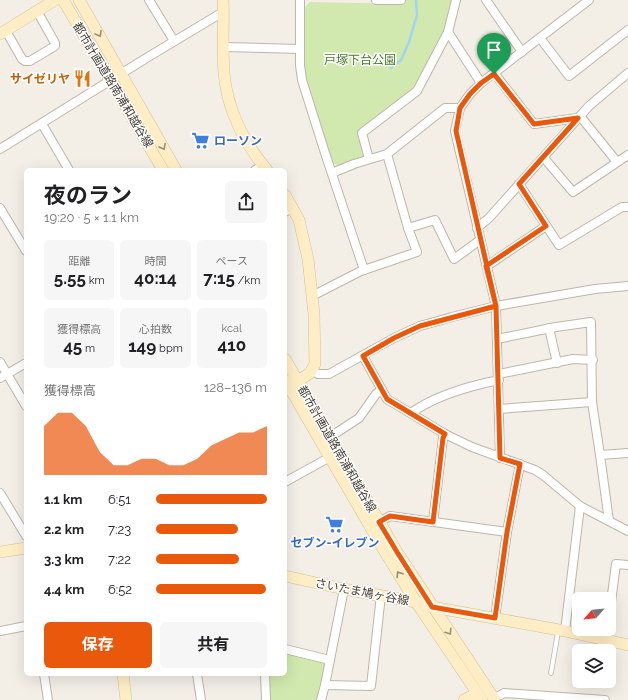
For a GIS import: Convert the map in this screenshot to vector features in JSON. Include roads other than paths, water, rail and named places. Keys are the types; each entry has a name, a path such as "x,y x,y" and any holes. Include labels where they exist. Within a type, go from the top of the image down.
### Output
{"street":[{"path":"37,11 55,43 55,46 30,61 25,61 3,32 37,11 55,0"},
{"name":"都市計画道路南浦和越谷線","path":"63,0 162,168"},
{"name":"都市計画道路南浦和越谷線","path":"79,0 175,168"},
{"path":"149,0 174,41"},
{"path":"223,0 224,74 232,111 261,168"},
{"path":"300,0 300,65 302,80 324,153 364,270"},
{"path":"376,0 401,0"},
{"path":"369,159 362,133 417,91 448,32 456,0"},
{"path":"500,458 496,306 456,131 460,108 470,94 481,83 589,0"},
{"path":"489,1 522,52"},
{"path":"0,149 174,41 224,12"},
{"path":"540,38 569,76 628,30"},
{"path":"448,32 481,83"},
{"path":"223,47 300,50"},
{"path":"477,228 489,218 596,99 628,73"},
{"path":"494,74 534,124 579,117"},
{"path":"332,173 387,154 445,108 460,108"},
{"path":"579,117 618,162"},
{"path":"42,124 68,168"},
{"path":"312,296 364,270 417,252 408,228 387,154"},
{"path":"544,158 573,192 628,155"},
{"path":"519,184 559,245 622,207 628,207"},
{"path":"0,208 24,248"},
{"path":"289,209 299,220 308,259 314,314 315,364 312,370 298,381"},
{"path":"408,228 435,220 454,259 480,240"},
{"path":"486,266 546,226"},
{"path":"312,370 318,374 329,374 394,338 420,326 496,306 596,289 628,286"},
{"path":"497,339 549,328 591,322 593,360 592,402 608,521"},
{"path":"549,328 557,363"},
{"path":"363,356 387,399 445,434 472,447 520,464 544,475 580,506 628,531"},
{"path":"411,413 438,399 499,377 573,360 593,360"},
{"path":"0,362 4,376 24,403"},
{"name":"都市計画道路南浦和越谷線","path":"287,362 397,552 494,700"},
{"path":"4,376 24,364"},
{"name":"都市計画道路南浦和越谷線","path":"287,383 382,547 416,602 480,697"},
{"path":"330,437 359,418 376,394 382,390"},
{"path":"499,409 592,402"},
{"path":"433,522 443,438 445,434"},
{"path":"600,455 628,453"},
{"path":"287,481 330,457"},
{"path":"495,618 507,532 520,464"},
{"path":"0,493 24,533"},
{"path":"562,631 580,506"},
{"path":"379,522 390,516 507,532"},
{"path":"0,552 24,548"},
{"path":"612,592 616,564 628,565"},
{"name":"さいたま鳩ヶ谷線","path":"287,576 344,589 416,602 432,607 572,632"},
{"path":"321,700 344,589"},
{"path":"325,685 371,686 381,595"},
{"path":"0,631 24,626"},
{"name":"さいたま鳩ヶ谷線","path":"611,636 628,645"},
{"path":"287,649 330,660"},
{"path":"44,676 48,700"},
{"path":"123,676 126,700"},
{"path":"197,676 201,700"},
{"path":"265,676 266,700"},
{"path":"494,700 504,693 605,700"},
{"path":"464,700 480,697"}],"lane":[{"path":"551,673 562,631"}],"waterway":[{"path":"391,68 401,60 409,42 417,15 416,0"}],"place":[{"name":"サイゼリヤ","path":"83,79"},
{"name":"ローソン","path":"201,141"},
{"name":"セブン-イレブン","path":"335,524"}],"park label":[{"name":"戸塚下台公園","path":"360,60"}]}
